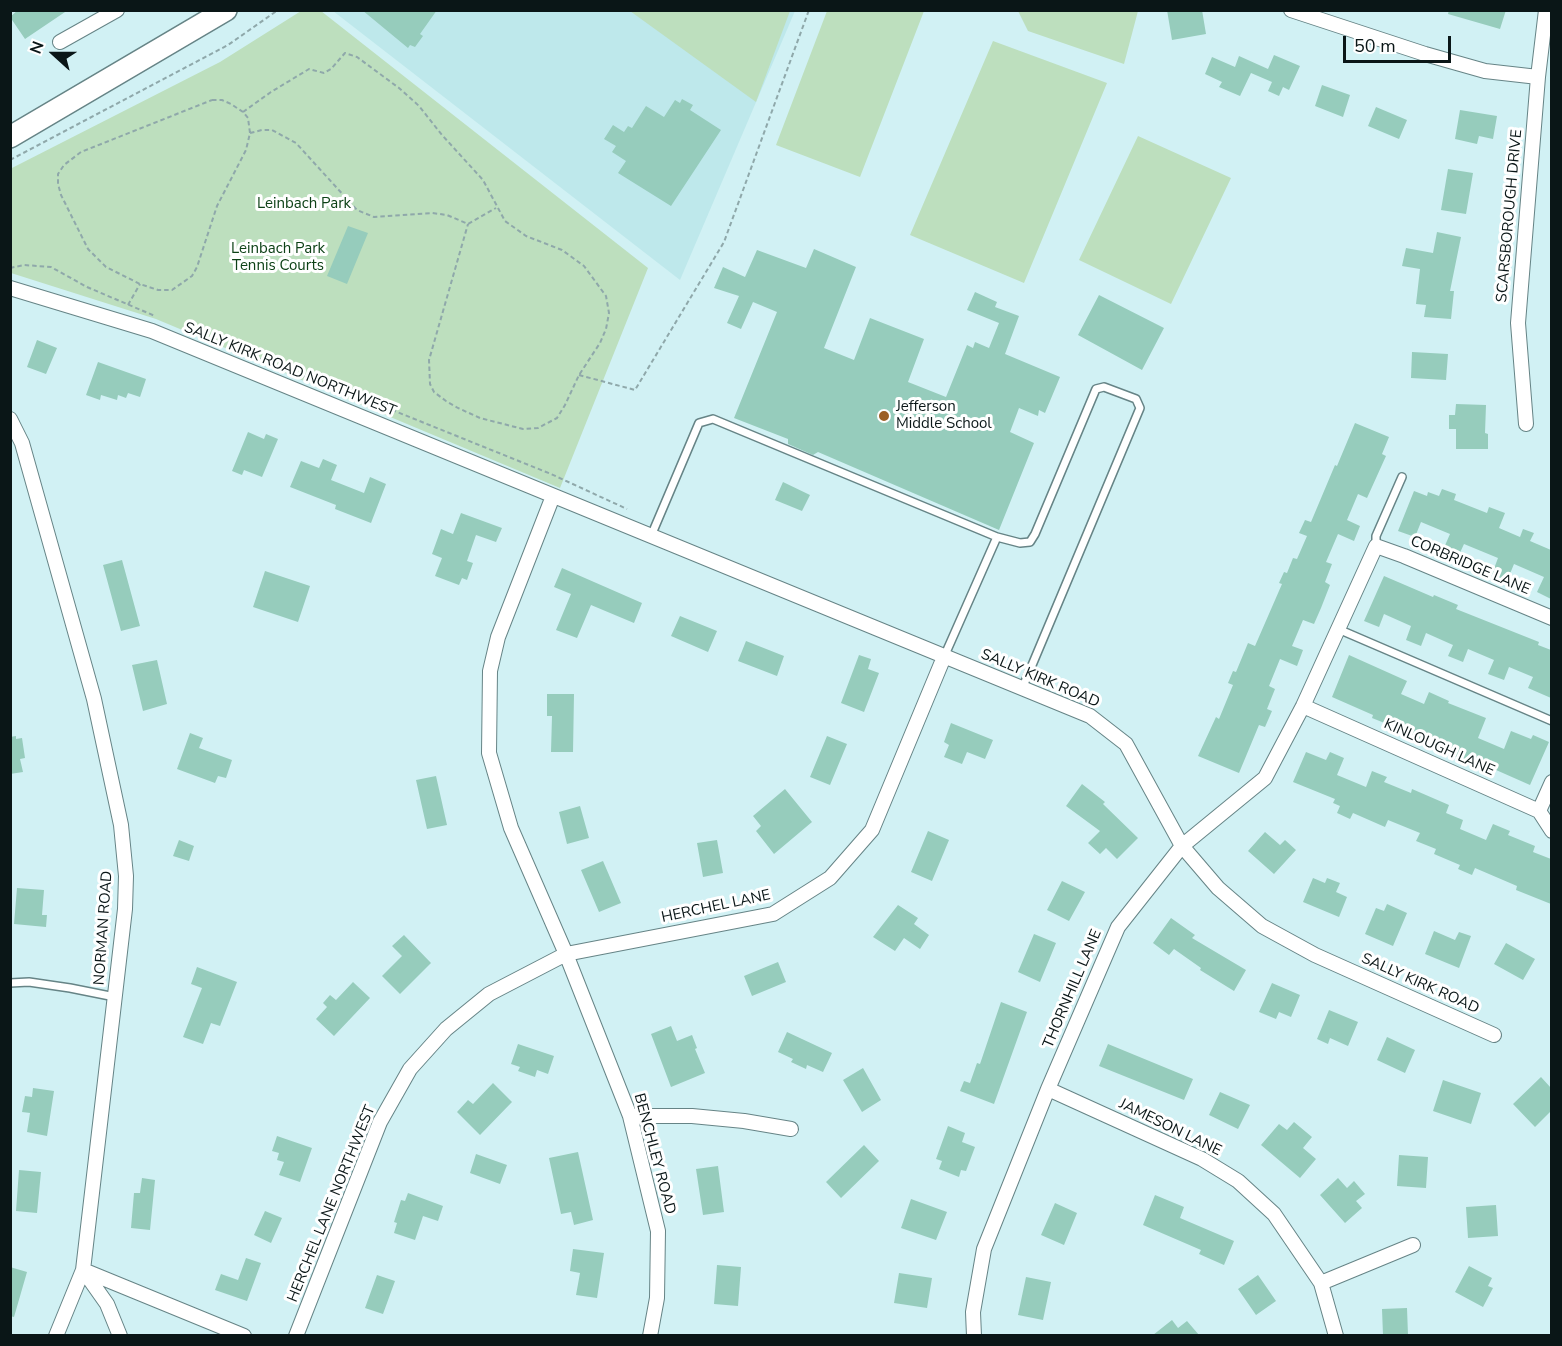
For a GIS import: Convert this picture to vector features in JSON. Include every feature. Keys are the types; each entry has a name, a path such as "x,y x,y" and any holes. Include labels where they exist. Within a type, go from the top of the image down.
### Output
{"main road":[{"path":"10,137 226,10"}],"street":[{"path":"60,42 117,10"},
{"path":"1291,10 1475,68 1538,77"},
{"name":"SCARSBOROUGH DRIVE","path":"1526,424 1518,323 1538,77 1546,10"},
{"name":"SALLY KIRK ROAD NORTHWEST","path":"10,288 152,331 553,496"},
{"name":"NORMAN ROAD","path":"10,419 22,443 94,699 121,825 126,876 115,998 83,1270 56,1335"},
{"name":"SALLY KIRK ROAD","path":"553,496 1090,716 1126,744 1182,846 1218,888 1262,926 1315,955 1494,1035"},
{"name":"BENCHLEY ROAD","path":"553,496 498,637 490,671 489,753 511,828 566,954 630,1116 658,1231 657,1298 650,1335"},
{"name":"CORBRIDGE LANE","path":"1376,546 1551,618"},
{"name":"THORNHILL LANE","path":"974,1335 973,1312 984,1249 1048,1089 1118,927 1182,846 1265,778 1303,706 1376,546"},
{"name":"HERCHEL LANE","path":"566,954 773,914 830,878 872,830 944,657"},
{"name":"KINLOUGH LANE","path":"1303,706 1539,811"},
{"path":"1551,782 1539,811 1551,831"},
{"name":"HERCHEL LANE NORTHWEST","path":"296,1335 380,1122 410,1069 446,1029 489,994 566,954"},
{"name":"JAMESON LANE","path":"1048,1089 1202,1159 1238,1181 1274,1214 1321,1283 1336,1335"},
{"path":"630,1116 692,1116 744,1121 791,1129"},
{"path":"1321,1283 1413,1245"},
{"path":"83,1270 107,1304 120,1335"},
{"path":"83,1270 244,1335"}],"lane":[{"path":"651,537 699,423 713,419 997,537 1020,543 1030,542 1096,389 1104,387 1136,399 1140,408 1022,689"},
{"path":"1376,546 1376,536 1402,477"},
{"path":"944,657 997,537"},
{"path":"1338,629 1551,721"},
{"path":"10,983 28,982 70,988 115,998"}],"path":[{"path":"10,160 228,45 278,10"},
{"path":"579,375 635,390 724,242 809,10"},
{"path":"243,112 309,69 324,73 331,69 345,53 357,57 418,105 483,180 505,221 517,232 570,255 584,266 606,296 609,313 606,329 600,343 579,375 566,405 557,418 538,428 523,429 480,417 458,408 434,392 430,384 429,360 468,224 496,207"},
{"path":"212,100 222,100 243,112 250,123 250,133 246,150 218,206 192,276 172,290 158,290 106,267 88,249 61,195 58,184 58,174 64,165 81,152 212,100"},
{"path":"250,133 272,130 296,143 345,198 364,214 384,217 432,213 447,215 468,224"},
{"path":"10,268 24,265 51,267 87,287 160,318"},
{"path":"128,305 140,284"},
{"path":"238,350 328,386"},
{"path":"350,393 551,474 628,510"}],"shaded area":[{"path":"333,11 795,11 680,280"}],"green space":[{"path":"790,10 756,102 630,11"},
{"name":"Leinbach Park","path":"301,11 321,11 648,268 560,488 156,319 11,273 10,169 220,62"},
{"path":"827,11 924,11 860,177 776,145"},
{"path":"1018,11 1138,11 1124,64 1028,31"},
{"path":"993,41 1107,83 1024,283 910,235"},
{"path":"1138,136 1231,178 1171,304 1079,260"}],"building":[{"path":"18,10 68,10 25,39 10,17"},
{"path":"362,10 437,10 420,34 423,36 415,47 410,45 408,48"},
{"path":"1167,10 1202,10 1206,34 1172,40"},
{"path":"1449,10 1506,10 1500,29 1448,14"},
{"path":"1274,55 1300,66 1289,90 1283,87 1279,96 1268,91 1272,82 1251,73 1240,96 1219,87 1222,82 1205,74 1212,57 1235,67 1239,56 1268,69"},
{"path":"1322,85 1350,95 1343,117 1315,106"},
{"path":"682,99 693,105 690,110 721,130 671,206 618,173 626,161 612,152 616,146 604,139 613,125 624,132 628,126 632,128 646,106 664,117 675,100 680,103"},
{"path":"1376,107 1407,120 1399,139 1368,126"},
{"path":"1460,110 1497,116 1493,139 1479,136 1477,144 1455,139"},
{"path":"1448,169 1473,173 1466,214 1441,210"},
{"path":"348,226 368,233 347,284 327,276"},
{"path":"1437,232 1461,237 1450,291 1454,291 1451,319 1424,317 1426,305 1416,304 1420,269 1402,266 1406,248 1433,253"},
{"path":"814,249 856,267 824,348 854,360 870,318 924,339 908,382 946,397 967,345 973,348 975,342 989,348 999,323 967,310 975,292 997,302 995,307 1019,316 1005,354 1060,377 1045,413 1039,410 1038,416 1019,408 1010,432 1034,443 999,530 818,452 813,455 788,444 788,439 734,418 777,312 753,302 741,329 727,323 739,296 714,288 723,267 745,277 757,250 806,268"},
{"path":"1099,295 1164,328 1142,370 1078,335"},
{"path":"37,340 57,348 46,374 27,367"},
{"path":"1412,352 1448,354 1446,380 1411,378"},
{"path":"98,362 146,379 140,397 128,393 126,398 118,395 117,400 101,395 100,400 86,395"},
{"path":"1456,404 1486,405 1485,433 1488,434 1488,449 1456,449 1456,429 1449,429 1449,415 1455,415"},
{"path":"1355,423 1389,437 1382,454 1386,456 1367,498 1358,494 1347,520 1360,526 1354,541 1338,534 1326,562 1332,564 1325,582 1330,585 1321,608 1314,624 1303,620 1292,646 1303,650 1297,666 1280,659 1269,686 1275,689 1267,709 1272,711 1265,727 1259,725 1239,773 1198,756 1216,717 1219,719 1233,685 1228,683 1233,671 1236,672 1248,643 1255,646 1282,584 1279,583 1284,572 1287,573 1293,558 1297,559 1307,536 1299,533 1305,520 1311,522"},
{"path":"248,432 264,439 266,434 278,439 262,477 244,470 242,475 232,471"},
{"path":"323,459 337,465 331,480 364,493 370,477 386,484 371,523 335,509 336,505 290,487 301,461 319,468"},
{"path":"783,482 810,495 802,511 775,500"},
{"path":"1442,489 1456,494 1454,500 1487,513 1489,507 1505,513 1499,528 1520,537 1523,529 1534,533 1530,541 1551,550 1551,599 1537,592 1544,577 1514,564 1507,581 1492,574 1498,558 1464,544 1458,557 1443,550 1450,534 1421,522 1415,537 1398,531 1414,491 1427,496 1428,492 1439,496"},
{"path":"461,513 502,528 496,542 476,535 467,561 473,563 467,580 462,578 459,585 435,576 442,558 432,554 441,529 453,534"},
{"path":"122,560 140,626 121,631 103,565"},
{"path":"562,568 642,603 634,623 591,605 577,638 556,630 571,594 554,587"},
{"path":"265,571 310,586 298,622 253,607"},
{"path":"1384,576 1458,605 1456,609 1539,642 1538,645 1551,650 1551,698 1528,688 1533,677 1509,667 1504,680 1488,674 1494,660 1468,649 1463,662 1448,656 1453,645 1426,633 1421,646 1406,640 1411,626 1384,614 1379,627 1364,621"},
{"path":"680,616 717,631 708,652 671,636"},
{"path":"746,641 784,656 777,676 738,661"},
{"path":"859,655 871,659 868,669 879,673 864,712 841,703"},
{"path":"1349,655 1407,681 1401,694 1424,704 1429,692 1449,701 1448,703 1486,718 1478,738 1504,749 1511,731 1531,739 1533,735 1549,742 1530,785 1487,766 1486,769 1451,755 1452,753 1386,726 1387,724 1372,718 1373,715 1332,697"},
{"path":"157,660 167,704 143,711 132,665"},
{"path":"547,694 574,694 573,752 551,752 552,716 547,716"},
{"path":"951,723 993,740 985,759 967,752 962,764 944,757 949,745 944,742"},
{"path":"190,733 203,738 199,748 232,760 226,778 218,776 215,783 177,769"},
{"path":"16,736 16,739 22,738 25,758 20,759 23,772 10,774 10,737"},
{"path":"827,736 847,744 830,785 810,777"},
{"path":"1306,752 1326,760 1330,752 1344,758 1337,775 1366,787 1372,771 1387,777 1384,782 1411,793 1412,789 1449,805 1446,813 1463,820 1460,829 1486,840 1493,824 1510,831 1508,835 1535,846 1533,852 1551,859 1551,904 1516,890 1517,886 1475,868 1472,875 1458,869 1460,865 1434,854 1436,849 1416,841 1420,833 1388,820 1385,827 1353,813 1350,819 1337,813 1340,806 1333,803 1335,799 1293,782"},
{"path":"436,776 447,825 427,829 416,780"},
{"path":"1082,784 1105,802 1103,804 1138,838 1117,859 1106,848 1100,854 1088,843 1100,831 1066,806"},
{"path":"785,789 812,822 774,854 756,831 761,826 753,816"},
{"path":"580,806 589,838 567,844 559,812"},
{"path":"928,831 949,840 932,881 911,872"},
{"path":"1265,832 1280,845 1285,840 1296,850 1274,874 1248,851"},
{"path":"179,840 194,846 189,861 173,856"},
{"path":"717,840 723,873 703,877 697,843"},
{"path":"603,861 621,903 599,912 581,870"},
{"path":"1313,878 1325,883 1327,878 1340,883 1336,892 1347,897 1339,917 1303,902"},
{"path":"1062,881 1085,892 1069,921 1047,910"},
{"path":"17,888 44,890 42,915 47,915 46,927 14,924"},
{"path":"1387,904 1407,913 1393,946 1365,934 1376,908 1384,911"},
{"path":"898,905 918,918 914,924 929,935 920,949 904,938 895,951 873,937"},
{"path":"1171,918 1195,935 1192,938 1246,970 1234,991 1200,970 1201,968 1174,949 1169,955 1153,943"},
{"path":"1434,931 1455,940 1459,932 1471,936 1459,968 1425,954"},
{"path":"1034,934 1056,943 1040,982 1018,972"},
{"path":"404,935 431,963 400,994 382,976 402,956 392,946"},
{"path":"1506,943 1535,959 1523,980 1494,964"},
{"path":"778,962 786,982 752,996 744,976"},
{"path":"197,967 237,982 220,1026 211,1023 203,1044 183,1037 202,988 191,984"},
{"path":"353,982 370,998 334,1036 316,1019 327,1007 323,1003 330,995 336,1000"},
{"path":"1272,983 1300,995 1291,1017 1279,1012 1276,1019 1259,1012"},
{"path":"1001,1002 1027,1012 994,1104 960,1091 964,1081 970,1083 977,1063 980,1064"},
{"path":"1329,1010 1358,1022 1348,1046 1330,1038 1328,1044 1317,1039"},
{"path":"671,1026 677,1041 692,1035 705,1073 671,1087 651,1034"},
{"path":"787,1032 832,1053 823,1072 807,1065 806,1069 791,1062 793,1059 778,1052"},
{"path":"1387,1037 1415,1050 1405,1073 1377,1060"},
{"path":"518,1044 554,1056 548,1074 537,1070 535,1077 518,1071 520,1067 511,1064"},
{"path":"1108,1044 1193,1079 1184,1100 1099,1066"},
{"path":"863,1068 881,1100 862,1112 843,1080"},
{"path":"1541,1077 1551,1088 1551,1111 1535,1127 1513,1104"},
{"path":"1443,1080 1481,1093 1471,1124 1433,1111"},
{"path":"493,1083 512,1102 480,1135 457,1112 468,1100 473,1104"},
{"path":"33,1088 54,1091 47,1136 27,1132 30,1113 22,1112 25,1096 32,1097"},
{"path":"1220,1092 1250,1105 1238,1129 1209,1115"},
{"path":"1294,1122 1312,1137 1303,1148 1316,1159 1300,1178 1261,1145 1279,1124 1287,1130"},
{"path":"948,1126 965,1133 962,1142 975,1147 966,1171 961,1170 959,1177 939,1169 942,1161 936,1159"},
{"path":"277,1136 312,1148 300,1182 279,1175 284,1162 277,1160 279,1153 272,1151"},
{"path":"864,1145 879,1161 841,1198 826,1182"},
{"path":"578,1152 593,1220 574,1225 571,1212 561,1214 549,1158"},
{"path":"476,1154 507,1165 500,1184 470,1173"},
{"path":"1399,1155 1428,1157 1426,1188 1397,1186"},
{"path":"718,1166 724,1212 703,1215 696,1169"},
{"path":"19,1170 41,1172 37,1213 16,1211"},
{"path":"142,1178 155,1180 150,1230 131,1228 134,1193 140,1193"},
{"path":"1338,1178 1347,1188 1354,1181 1365,1194 1356,1201 1362,1208 1345,1223 1320,1195"},
{"path":"408,1193 443,1206 438,1221 423,1216 415,1240 394,1233 397,1223 394,1222 401,1200 405,1201"},
{"path":"1155,1195 1184,1207 1180,1218 1234,1241 1224,1265 1199,1254 1201,1250 1143,1225"},
{"path":"911,1199 947,1212 936,1240 901,1228"},
{"path":"1055,1203 1077,1213 1064,1245 1041,1235"},
{"path":"1496,1205 1498,1236 1468,1238 1466,1207"},
{"path":"265,1211 282,1218 271,1243 254,1235"},
{"path":"573,1249 604,1253 597,1298 576,1295 580,1273 570,1271"},
{"path":"246,1258 261,1263 247,1301 215,1290 221,1274 238,1280"},
{"path":"717,1265 741,1267 738,1306 714,1304"},
{"path":"1469,1266 1492,1278 1488,1286 1493,1288 1483,1307 1455,1292"},
{"path":"10,1267 27,1272 14,1317 10,1316"},
{"path":"899,1273 932,1278 927,1308 894,1303"},
{"path":"377,1275 395,1281 383,1314 365,1308"},
{"path":"1258,1275 1276,1301 1256,1315 1238,1289"},
{"path":"1026,1277 1051,1282 1043,1320 1018,1315"},
{"path":"1407,1308 1408,1335 1383,1335 1382,1309"},
{"path":"1172,1320 1178,1328 1187,1321 1199,1335 1153,1335"}],"place":[{"name":"Jefferson Middle School","path":"884,416"}],"park label":[{"name":"Leinbach Park Tennis Courts","path":"278,258"}]}
